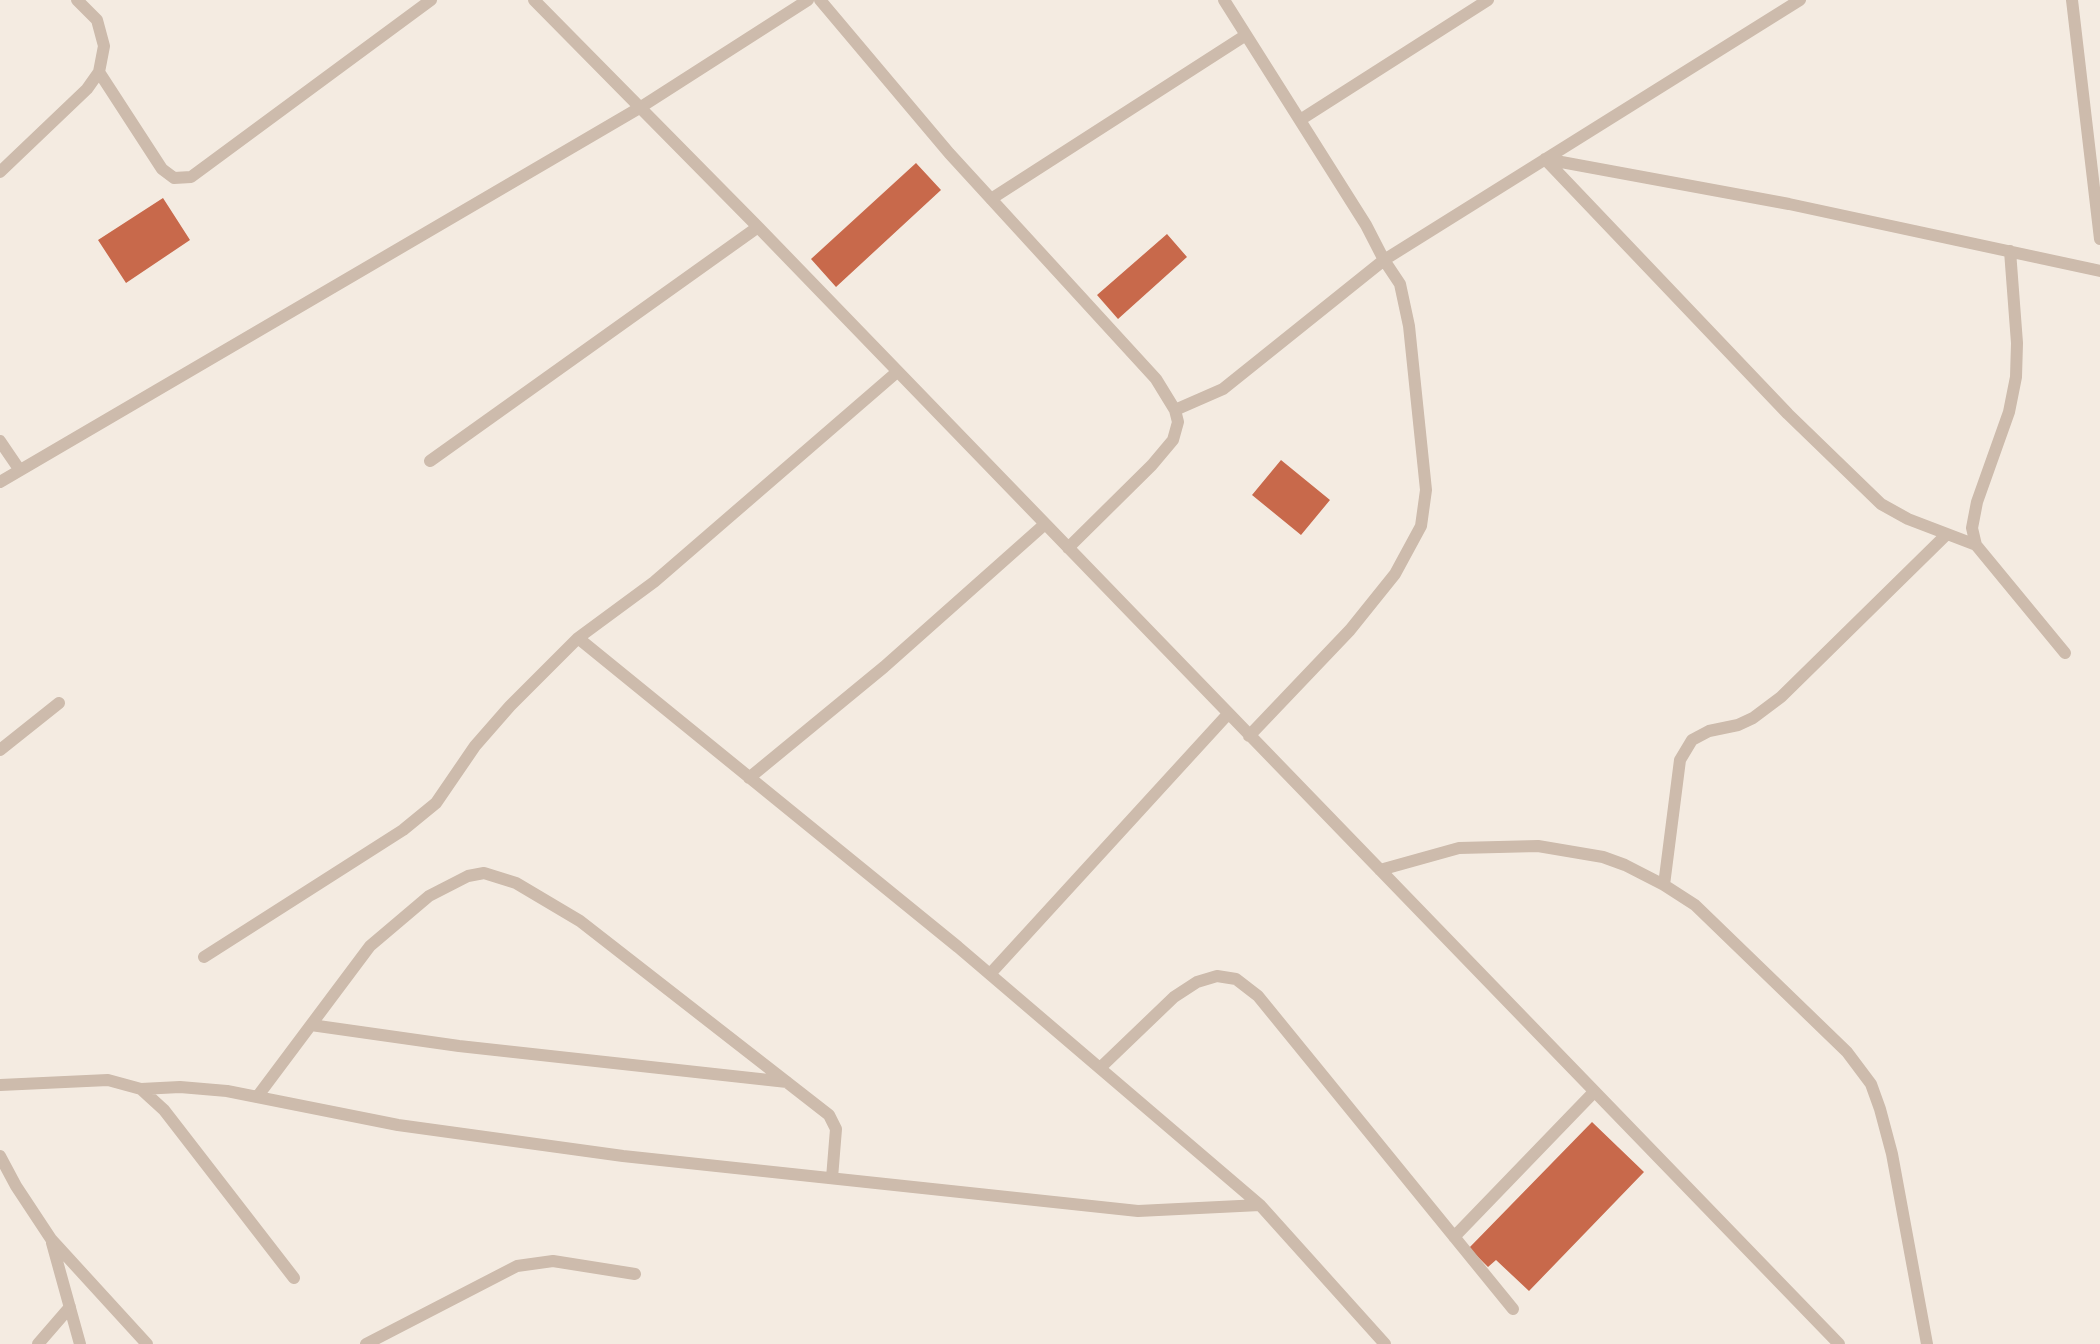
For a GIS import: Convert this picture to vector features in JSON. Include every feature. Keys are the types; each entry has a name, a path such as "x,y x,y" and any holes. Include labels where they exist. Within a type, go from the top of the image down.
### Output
{"street":[{"path":"0,172 87,89 99,72 104,46 97,20 77,0"},
{"path":"99,72 162,170 174,178 192,177 431,0"},
{"path":"534,0 641,107 1839,1344"},
{"path":"0,482 641,107 808,0"},
{"path":"820,0 949,153 1156,379 1176,410 1178,422 1173,440 1152,464 1068,548"},
{"path":"1224,0 1366,225 1384,260 1400,284 1409,326 1426,490 1421,526 1395,574 1350,630 1249,736"},
{"path":"1300,120 1488,0"},
{"path":"1176,410 1223,389 1384,260 1800,0"},
{"path":"2072,0 2100,239"},
{"path":"990,199 1246,36"},
{"path":"1545,160 1789,204 2100,270"},
{"path":"1545,160 1788,414 1881,504 1908,519 1976,545"},
{"path":"430,461 758,228"},
{"path":"2010,251 2017,343 2016,377 1999,446 1978,502 1972,528 1976,545 2064,653"},
{"path":"204,957 403,830 436,803 475,746 510,706 578,638 654,582 897,372"},
{"path":"0,441 20,469"},
{"path":"749,778 884,667 1045,524"},
{"path":"1664,885 1680,760 1692,740 1709,731 1738,725 1753,718 1781,697 1947,534"},
{"path":"578,638 990,974 1260,1205 1385,1344"},
{"path":"0,750 58,703"},
{"path":"990,974 1228,714"},
{"path":"1380,870 1458,848 1538,846 1603,857 1625,865 1664,885 1695,905 1847,1052 1871,1084 1892,1154 1927,1344"},
{"path":"257,1097 370,946 429,896 468,876 484,873 516,883 580,921 829,1114 836,1129 832,1178"},
{"path":"1100,1068 1174,997 1197,982 1217,976 1236,979 1258,996 1513,1309"},
{"path":"311,1025 459,1046 786,1082"},
{"path":"0,1085 108,1080 141,1089 180,1087 227,1091 398,1125 623,1156 1138,1211 1260,1205"},
{"path":"141,1089 164,1110 294,1278"},
{"path":"1454,1237 1594,1092"},
{"path":"0,1156 16,1186 51,1239 147,1344"},
{"path":"51,1239 80,1344"},
{"path":"366,1344 517,1266 552,1261 635,1274"},
{"path":"38,1344 70,1307"}],"building":[{"path":"916,163 941,190 836,287 811,259"},
{"path":"163,198 190,240 126,283 98,240"},
{"path":"1167,234 1187,257 1118,319 1097,295"},
{"path":"1281,460 1330,500 1301,535 1252,495"},
{"path":"1592,1122 1644,1172 1529,1291 1496,1260 1488,1267 1469,1248"}]}
